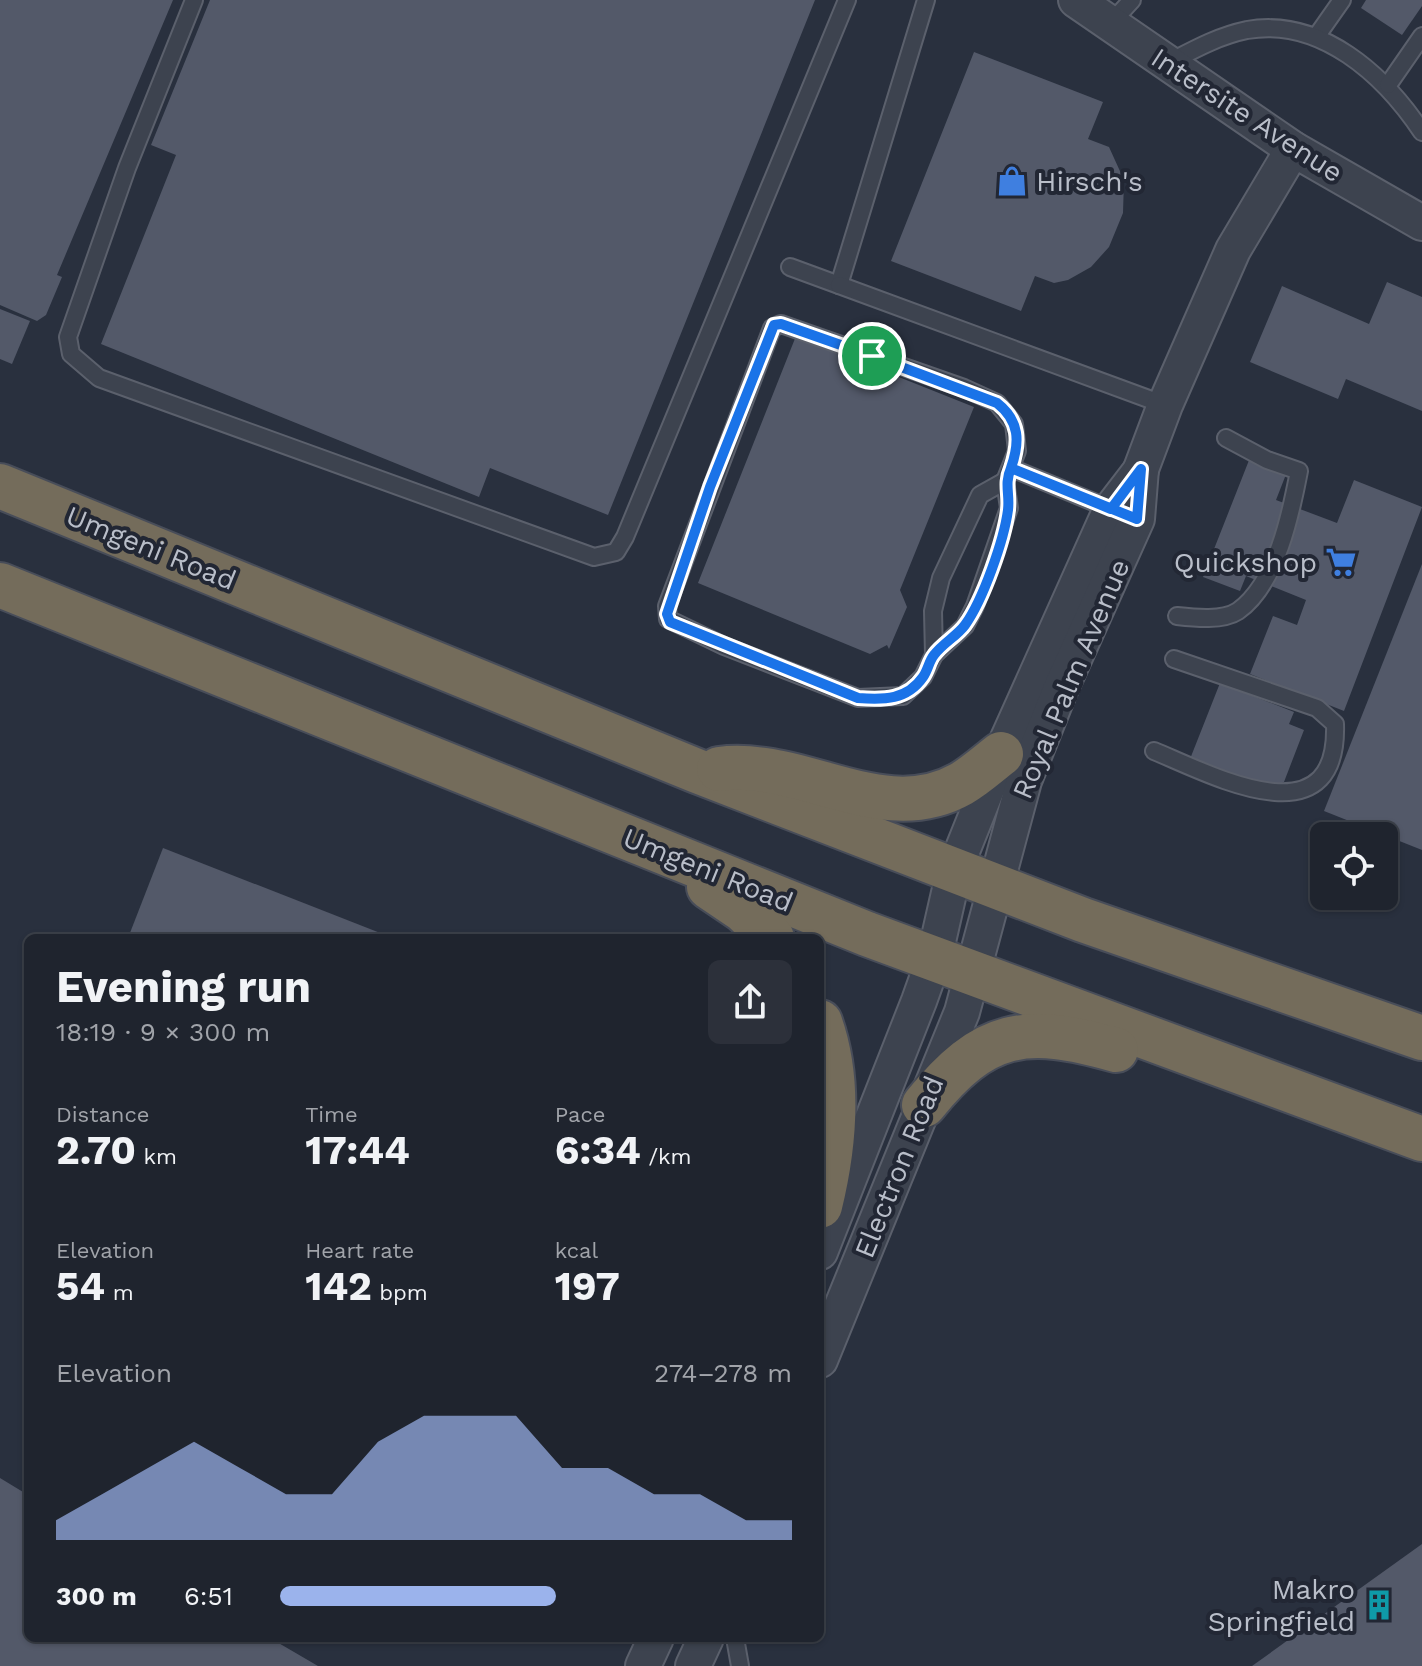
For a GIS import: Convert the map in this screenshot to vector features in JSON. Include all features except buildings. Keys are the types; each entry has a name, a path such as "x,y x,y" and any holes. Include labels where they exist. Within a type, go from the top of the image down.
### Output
{"highway":[{"name":"Umgeni Road","path":"0,486 697,771 974,878 1422,1038"},
{"name":"Umgeni Road","path":"0,585 953,966 1422,1139"},
{"path":"697,771 734,767 773,768 869,797 905,799 936,794 962,784 1001,754"},
{"path":"652,848 743,910 768,934"},
{"path":"924,1105 970,1055 997,1041 1036,1035 1082,1040 1136,1054 1181,1050"},
{"path":"824,1038 833,1073 833,1130 824,1183"}],"street":[{"name":"Intersite Avenue","path":"1076,0 1121,12 1168,63 1293,149 1422,223"},
{"name":"Royal Palm Avenue","path":"974,878 1030,768 1165,405 1233,250 1293,149"},
{"name":"Royal Palm Avenue","path":"974,878 1001,754 1124,514"},
{"path":"953,966 974,878"},
{"name":"Electron Road","path":"824,1350 962,1012 953,966"},
{"name":"Electron Road","path":"824,1242 862,1152 953,966"},
{"path":"643,1666 654,1642"},
{"path":"693,1666 704,1642"}],"lane":[{"path":"194,0 122,182 68,337 71,354 99,378 594,557 616,552 625,537 847,0"},
{"path":"839,285 926,0"},
{"path":"1316,37 1342,0"},
{"path":"1168,63 1207,43 1250,30 1316,37 1351,56 1388,85 1422,132"},
{"path":"1388,85 1422,36"},
{"path":"790,267 1165,405"},
{"path":"781,324 997,403 1007,411 1018,436 1008,475 1009,508 965,626 934,655 923,677 903,696 858,698 724,646 668,619 667,606 772,328 781,324"},
{"path":"1177,616 1204,618 1237,612 1262,586 1296,500 1299,471 1267,460 1226,438"},
{"path":"1008,475 1124,514"},
{"path":"934,655 933,611 941,578 980,495 1008,475"},
{"path":"1154,751 1238,786 1280,794 1311,784 1323,773 1333,751 1335,724 1317,708 1174,659"},
{"path":"736,1642 740,1666"}],"place":[{"name":"Hirsch's","path":"1012,181"},
{"name":"Quickshop","path":"1341,562"},
{"name":"Makro Springfield","path":"1379,1605"}],"route":[{"path":"872,356 781,324 774,325 710,487 667,606 667,614 670,622 724,646 858,698 881,700 903,696 909,691 923,677 934,655 965,626 989,571 1009,508 1005,481 1011,468 1137,519 1141,469 1111,509 1011,468 1018,436 1007,411 964,388 872,356"}]}
